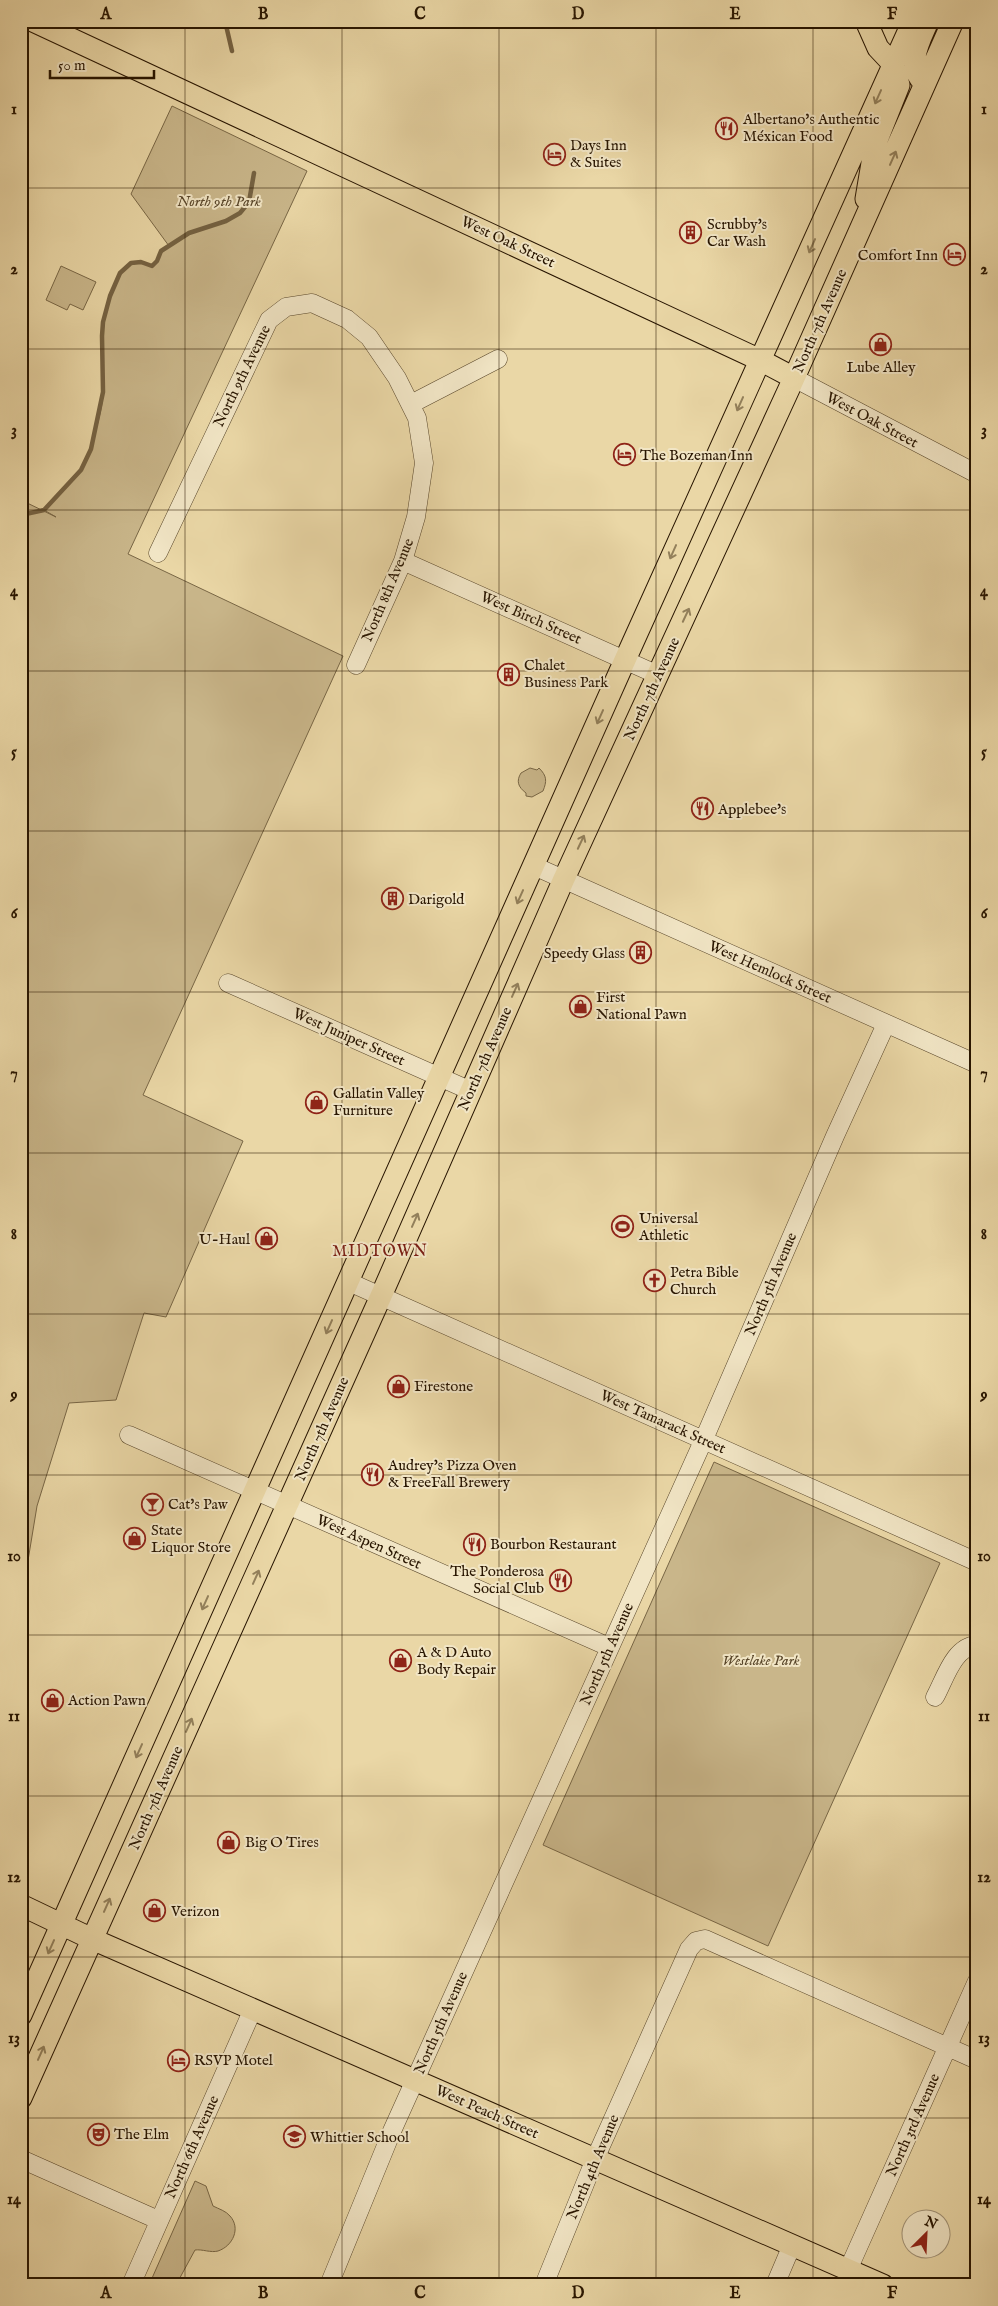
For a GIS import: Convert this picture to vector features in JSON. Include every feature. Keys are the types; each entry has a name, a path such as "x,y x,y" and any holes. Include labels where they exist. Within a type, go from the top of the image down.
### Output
{"main road":[{"name":"West Oak Street","path":"33,21 760,360 794,378"},
{"path":"860,231 875,145 898,91 898,80 893,64 878,48 866,21"},
{"path":"21,2015 625,660 913,21"},
{"path":"925,84 919,78 914,60 917,47 928,21"},
{"name":"North 7th Avenue","path":"21,2098 288,1506 563,881 794,378 953,21"},
{"name":"West Peach Street","path":"21,1905 253,2009 883,2285"}],"street":[{"name":"North 9th Avenue","path":"158,553 269,320 286,307 312,303 346,319 368,336 397,378 411,404"},
{"path":"411,404 498,359"},
{"name":"West Oak Street","path":"794,378 977,474"},
{"name":"North 8th Avenue","path":"356,665 403,561 416,517 424,463 417,418 411,404"},
{"name":"West Birch Street","path":"403,561 658,675"},
{"name":"West Hemlock Street","path":"534,866 563,881 977,1064"},
{"name":"West Juniper Street","path":"228,983 471,1091"},
{"name":"North 5th Avenue","path":"329,2285 416,2080 704,1439 886,1024"},
{"name":"West Tamarack Street","path":"349,1282 977,1562"},
{"name":"West Aspen Street","path":"129,1435 609,1647"},
{"path":"936,1697 958,1655 964,1648 977,1645"},
{"name":"North 4th Avenue","path":"544,2285 595,2159 643,2050 689,1949 696,1941 705,1939 948,2047"},
{"name":"North 3rd Avenue","path":"848,2270 977,1981"},
{"name":"North 6th Avenue","path":"130,2285 253,2009"},
{"path":"948,2047 977,2060"},
{"path":"21,2160 158,2220"},
{"path":"775,2285 792,2245"}],"green space":[{"name":"North 9th Park","path":"172,106 307,171 128,554 343,656 143,1095 243,1141 166,1317 144,1313 116,1400 69,1403 37,1506 21,1603 21,500 56,517 44,510 72,481 83,465 88,456 99,419 103,398 104,325 109,300 121,273 125,269 138,263 152,266 169,246 131,194"},
{"path":"61,266 96,282 83,310 70,304 67,310 46,300"},
{"path":"530,768 537,770 539,768 546,779 543,791 532,797 526,796 518,781 521,773"},
{"name":"Westlake Park","path":"714,1462 940,1563 768,1946 543,1845"},
{"path":"195,2181 206,2186 213,2206 230,2216 235,2226 234,2236 228,2245 218,2251 195,2250 176,2285 149,2285"}],"waterway":[{"path":"225,21 232,51"},
{"path":"21,515 44,510 81,470 91,449 103,392 103,322 110,296 120,273 131,263 141,262 152,266 157,261 161,251 189,233 226,221 240,213 249,202 254,173"}],"place":[{"name":"Albertano's Authentic Méxican Food","path":"727,128"},
{"name":"Days Inn & Suites","path":"554,154"},
{"name":"Scrubby's Car Wash","path":"691,233"},
{"name":"Comfort Inn","path":"954,255"},
{"name":"Lube Alley","path":"881,344"},
{"name":"The Bozeman Inn","path":"624,455"},
{"name":"Chalet Business Park","path":"508,674"},
{"name":"Applebee's","path":"702,809"},
{"name":"Darigold","path":"392,899"},
{"name":"Speedy Glass","path":"641,953"},
{"name":"First National Pawn","path":"580,1006"},
{"name":"Gallatin Valley Furniture","path":"317,1102"},
{"name":"Universal Athletic","path":"623,1227"},
{"name":"U-Haul","path":"266,1239"},
{"name":"Petra Bible Church","path":"654,1281"},
{"name":"Firestone","path":"398,1386"},
{"name":"Audrey's Pizza Oven & FreeFall Brewery","path":"372,1474"},
{"name":"Cat's Paw","path":"152,1504"},
{"name":"State Liquor Store","path":"135,1539"},
{"name":"Bourbon Restaurant","path":"474,1544"},
{"name":"The Ponderosa Social Club","path":"560,1580"},
{"name":"A & D Auto Body Repair","path":"401,1661"},
{"name":"Action Pawn","path":"52,1700"},
{"name":"Big O Tires","path":"229,1842"},
{"name":"Verizon","path":"155,1911"},
{"name":"RSVP Motel","path":"178,2060"},
{"name":"The Elm","path":"98,2134"},
{"name":"Whittier School","path":"294,2137"}],"district":[{"name":"MIDTOWN","path":"380,1252"}]}
